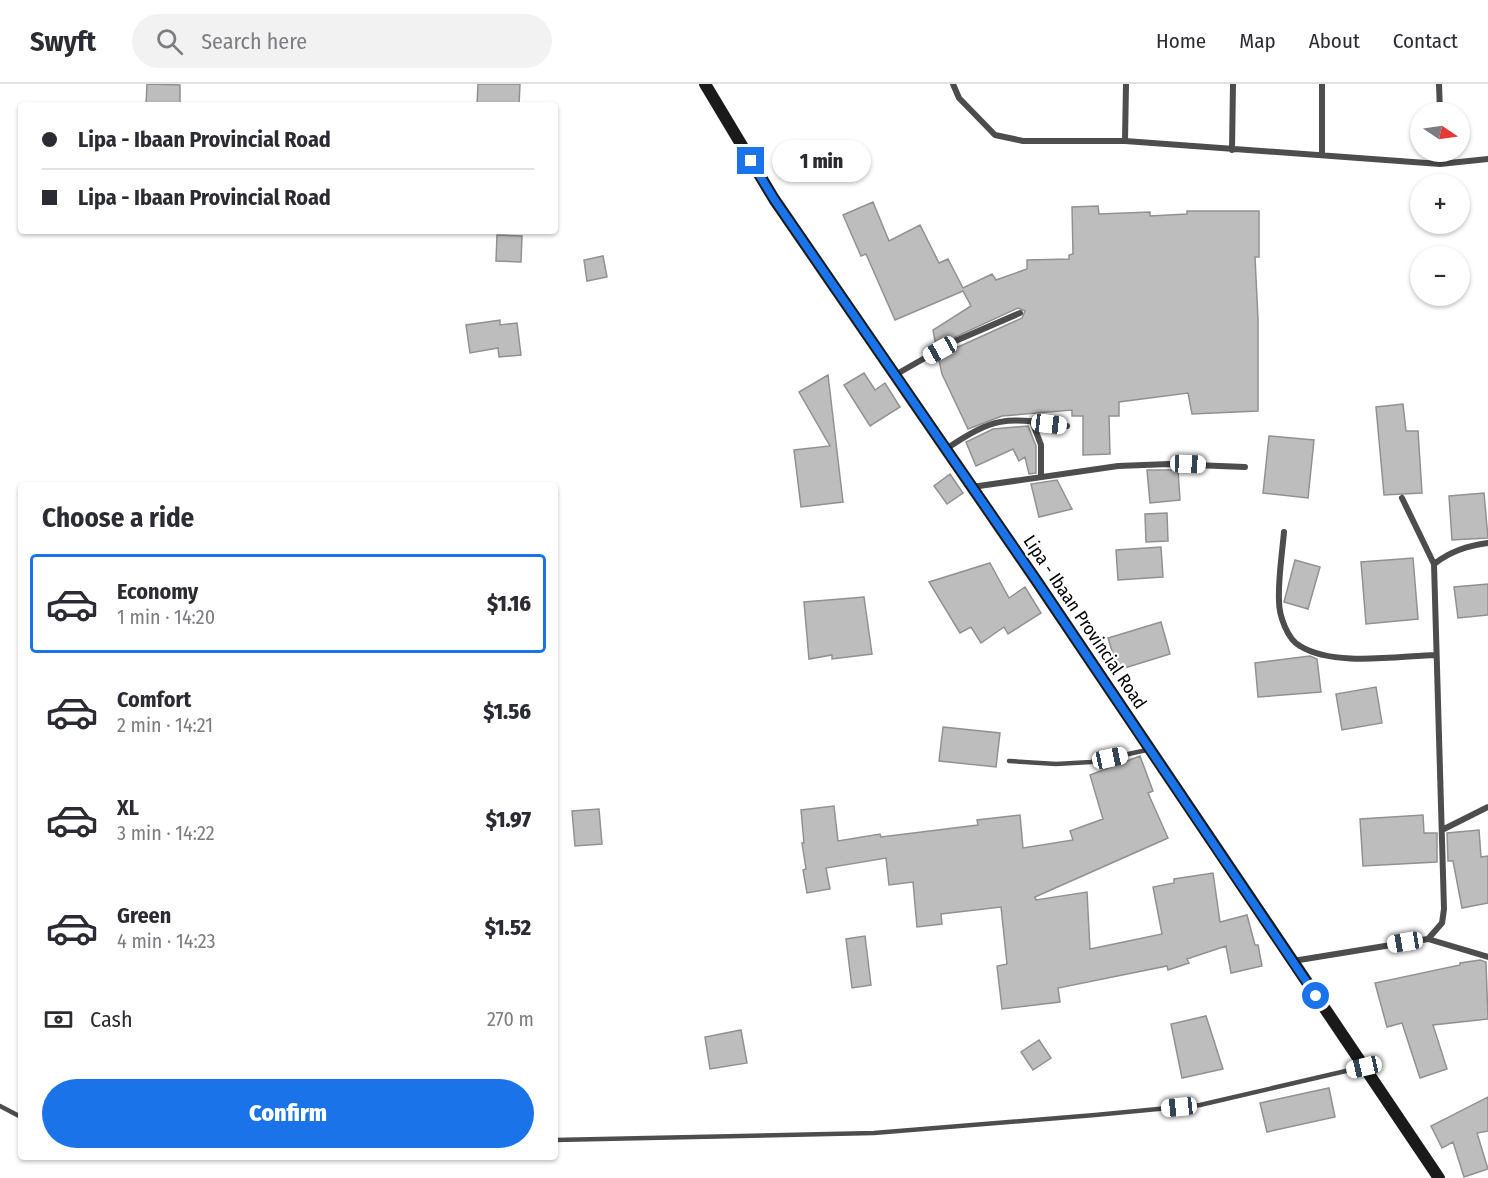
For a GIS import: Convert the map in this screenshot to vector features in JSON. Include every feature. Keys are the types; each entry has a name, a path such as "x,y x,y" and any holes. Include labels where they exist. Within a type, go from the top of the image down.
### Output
{"main road":[{"name":"Lipa - Ibaan Provincial Road","path":"705,84 774,199 1150,749 1439,1178"}],"street":[{"path":"953,84 958,98 995,135 1023,141 1125,141 1440,164 1488,159"},
{"path":"1125,141 1126,84"},
{"path":"1232,150 1233,84"},
{"path":"1322,84 1322,154"},
{"path":"1440,84 1440,102"},
{"path":"894,375 953,342 1020,313"},
{"path":"946,449 975,429 991,423 1011,420 1067,426"},
{"path":"1032,422 1041,445 1041,475"},
{"path":"971,487 1041,475 1149,465 1245,466"},
{"path":"1402,498 1434,564 1444,909 1442,923 1428,939"},
{"path":"1284,532 1279,603 1287,631 1298,646 1320,654 1352,658 1437,655"},
{"path":"1434,564 1447,554 1465,546 1488,543"},
{"path":"1442,830 1488,807"},
{"path":"1292,961 1428,939 1488,957"}],"lane":[{"path":"1009,761 1056,764 1091,762 1150,749"},
{"path":"558,1140 874,1133 1095,1115 1200,1105 1364,1067"},
{"path":"0,1106 2,1112 18,1116"}],"building":[{"path":"147,84 180,85 180,102 146,102"},
{"path":"478,84 520,84 519,102 477,102"},
{"path":"873,202 889,241 920,225 939,263 948,259 963,288 992,274 996,280 1027,269 1027,260 1069,259 1069,255 1073,254 1072,207 1098,206 1099,214 1150,212 1150,216 1187,214 1187,211 1259,211 1259,257 1255,257 1258,411 1192,414 1188,393 1119,402 1119,416 1109,416 1110,454 1083,455 1083,416 1072,416 1072,410 1002,416 968,429 942,374 938,356 1022,318 1025,311 1018,308 936,346 933,330 971,306 963,291 895,320 866,254 861,256 843,215"},
{"path":"497,235 522,236 521,262 496,261"},
{"path":"603,256 607,277 587,281 584,260"},
{"path":"500,320 500,325 517,323 521,355 499,357 498,348 470,353 466,325"},
{"path":"864,373 875,390 885,383 900,407 870,426 844,385"},
{"path":"828,375 843,502 801,507 794,450 830,446 799,392"},
{"path":"1403,404 1406,431 1418,431 1422,493 1384,495 1376,407"},
{"path":"1028,426 1036,446 1036,473 1029,474 1025,457 1019,461 1013,449 976,466 966,442 993,429"},
{"path":"1269,436 1314,440 1308,498 1263,493"},
{"path":"1147,470 1178,470 1180,500 1150,503"},
{"path":"950,474 963,493 947,504 934,486"},
{"path":"1057,480 1072,509 1039,517 1031,484"},
{"path":"1484,493 1488,538 1452,540 1449,496"},
{"path":"1167,513 1168,541 1146,542 1145,514"},
{"path":"1161,547 1163,577 1118,580 1116,550"},
{"path":"1413,558 1418,619 1366,624 1361,562"},
{"path":"1295,560 1320,567 1308,609 1284,602"},
{"path":"990,563 1009,598 1025,587 1041,613 1008,634 1004,627 981,643 971,627 960,633 929,582"},
{"path":"1488,584 1488,615 1458,618 1454,587"},
{"path":"864,597 872,654 832,659 832,655 809,659 804,602"},
{"path":"1161,622 1170,654 1118,670 1108,638"},
{"path":"1310,656 1317,659 1321,692 1258,697 1255,663"},
{"path":"1376,687 1382,723 1342,730 1336,694"},
{"path":"943,727 1000,733 996,767 939,761"},
{"path":"1140,756 1153,791 1148,793 1168,838 1035,897 1036,900 1087,892 1090,949 1162,934 1153,887 1174,883 1174,879 1213,873 1220,922 1247,915 1255,945 1258,945 1262,966 1231,973 1226,946 1187,959 1189,963 1168,970 1167,966 1058,988 1060,1002 1002,1009 997,966 1007,964 1001,907 941,914 942,924 917,927 913,882 889,885 886,858 826,868 830,889 807,893 803,870 806,869 801,810 834,806 838,841 880,834 881,837 978,825 977,820 1020,815 1023,848 1073,840 1070,831 1103,819 1090,775"},
{"path":"599,809 602,844 575,846 572,811"},
{"path":"1423,815 1424,833 1437,833 1437,862 1363,866 1360,819"},
{"path":"1479,830 1481,857 1488,856 1488,903 1462,908 1453,861 1448,861 1447,833"},
{"path":"865,936 871,985 852,988 846,939"},
{"path":"1480,960 1486,962 1488,1019 1433,1025 1447,1069 1420,1078 1402,1023 1387,1027 1375,983"},
{"path":"1206,1016 1223,1069 1182,1078 1171,1024"},
{"path":"741,1030 747,1063 710,1069 705,1037"},
{"path":"1039,1040 1051,1058 1033,1070 1021,1052"},
{"path":"1329,1088 1335,1117 1267,1132 1260,1103"},
{"path":"1488,1097 1488,1131 1477,1133 1488,1169 1464,1177 1453,1142 1442,1148 1431,1126"}],"route":[{"path":"751,161 774,199 1038,583 1316,996"}]}
